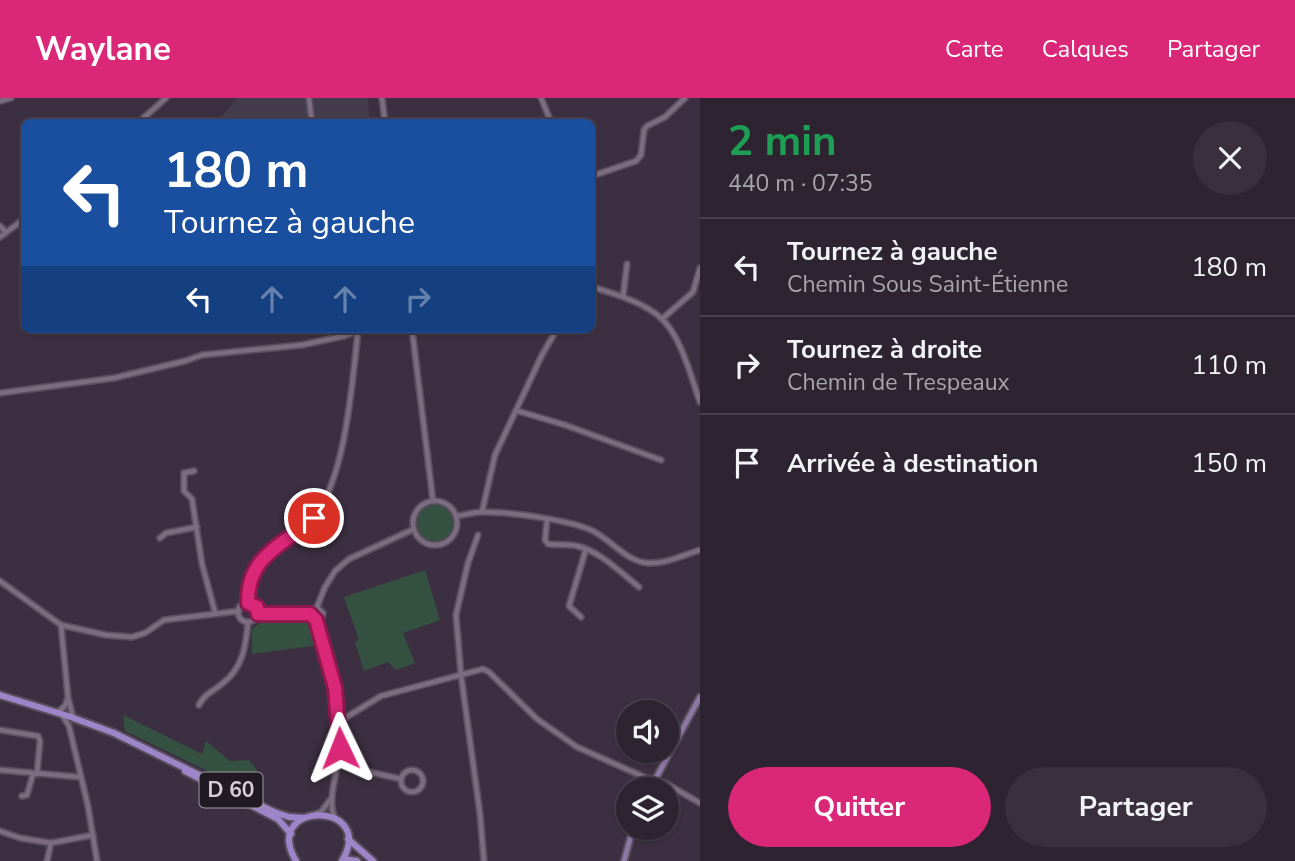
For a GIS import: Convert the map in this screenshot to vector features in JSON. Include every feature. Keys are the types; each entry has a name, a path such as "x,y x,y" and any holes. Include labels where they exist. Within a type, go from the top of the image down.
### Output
{"main road":[{"name":"D 60","path":"0,695 114,733 274,811 289,817 304,818"},
{"name":"D 60","path":"160,756 198,779 271,815 284,824 291,834"},
{"path":"295,861 289,843 291,834 298,822 315,814 336,819 346,831 348,839 343,860 357,861"},
{"path":"348,839 373,861"}],"street":[{"path":"0,101 11,98"},
{"path":"142,119 166,98"},
{"path":"309,98 312,119"},
{"path":"382,98 385,119"},
{"path":"541,98 550,119"},
{"path":"595,175 636,161 641,155 644,130 647,126 665,117 685,98"},
{"path":"0,237 21,221"},
{"path":"0,226 6,232"},
{"path":"623,297 627,264"},
{"path":"662,319 693,292 700,268"},
{"path":"595,288 623,297 662,319 681,350 700,402"},
{"path":"0,393 114,378 185,362 202,355 302,345 354,333"},
{"path":"248,603 249,578 254,568 263,557 314,518 328,489 345,436 358,333"},
{"path":"412,333 433,501"},
{"path":"482,512 495,455 555,333"},
{"path":"518,411 662,460"},
{"path":"194,471 184,473 184,491 192,499 202,565 215,612"},
{"path":"433,501 447,505 456,516 453,536 441,544 428,543 417,535 414,529 416,513 423,505 433,501"},
{"path":"456,516 482,512 583,527 596,532 628,556 644,563 659,563 700,550"},
{"path":"547,520 545,540 548,544 586,549 605,560 639,587"},
{"path":"160,538 166,533 197,527"},
{"path":"310,614 312,609 317,607 330,579 349,559 414,529"},
{"path":"478,535 468,563 456,615 484,861"},
{"path":"581,617 569,606 586,549"},
{"path":"0,581 61,625 106,635 132,637 145,633 164,620 239,611"},
{"path":"248,603 257,607 258,614 253,621 248,622 240,617 239,611 242,605 248,603"},
{"path":"316,620 323,615 322,610 317,607"},
{"path":"258,614 310,614 316,620 331,671 340,721 338,765 331,809 336,819"},
{"path":"199,705 205,695 222,684 239,665 248,622"},
{"path":"61,625 68,697 77,719 72,725 71,744"},
{"path":"340,721 381,696 483,669 537,719 577,747 648,777"},
{"path":"68,697 59,713 69,726 71,744 88,806 97,861"},
{"path":"657,777 700,697"},
{"path":"0,730 38,736 40,741 35,774 27,795 22,796"},
{"path":"338,765 401,779"},
{"path":"0,770 80,777"},
{"path":"408,771 415,771 420,775 422,785 417,791 410,792 402,786 401,779 408,771"},
{"path":"315,814 326,807 333,789"},
{"path":"679,791 700,803"},
{"path":"0,831 20,838 51,843 93,835"},
{"path":"624,861 630,840"},
{"path":"47,861 51,843"}],"shaded area":[{"path":"237,98 368,98 370,119 220,119"}],"green space":[{"path":"435,505 448,510 453,523 448,536 435,541 422,536 417,523 422,510"},
{"path":"425,570 440,620 403,633 415,663 396,670 388,662 364,671 355,642 359,640 344,597"},
{"path":"303,618 311,624 320,645 252,654 252,629 264,620"},
{"path":"123,715 202,754 206,741 230,761 249,760 257,770 249,791 125,731"}],"route":[{"path":"314,518 263,557 254,568 249,578 248,603 257,607 258,614 310,614 316,620 327,653 338,703 340,748"}]}
